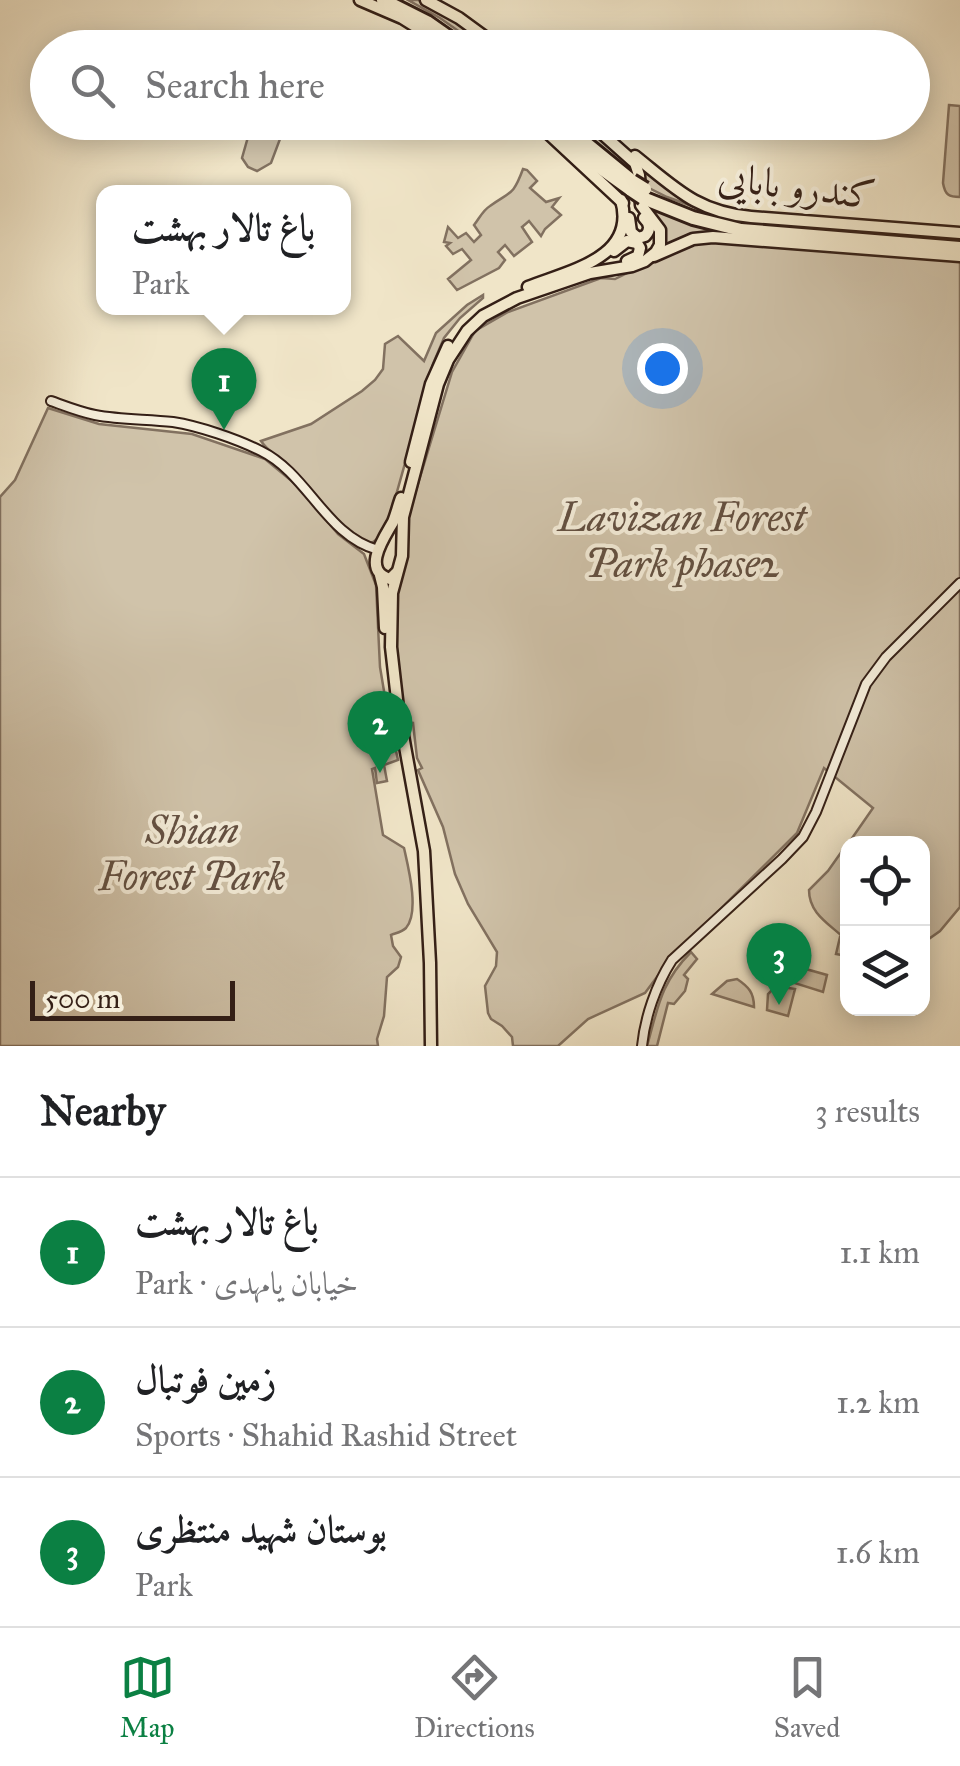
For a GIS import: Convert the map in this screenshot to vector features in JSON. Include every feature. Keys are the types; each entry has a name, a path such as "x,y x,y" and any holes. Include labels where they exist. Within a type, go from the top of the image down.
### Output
{"highway":[{"path":"383,0 438,30"},
{"path":"403,0 454,30"},
{"path":"568,140 634,192 694,218 741,230 960,253"},
{"path":"581,140 634,192 695,212 742,223 960,237"}],"main road":[{"path":"360,0 402,18"},
{"path":"368,0 421,30"},
{"path":"426,0 475,30"},
{"path":"561,140 634,192"},
{"path":"607,140 633,166 635,206 649,226 646,236 636,238 630,232 628,211 634,192"},
{"path":"611,140 636,165 640,205 660,230 656,252 644,261"},
{"name":"کندرو بابایی","path":"613,140 696,203 724,213 960,237"},
{"path":"592,262 612,248 621,234 634,192"},
{"path":"724,213 766,225"},
{"path":"741,230 806,244"},
{"name":"کندرو بابایی","path":"560,283 632,266 702,238 960,253"},
{"path":"388,587 377,562 381,542 399,506 431,384 454,336 470,318 500,298 607,256 627,241 634,242 640,248 634,259 590,269 517,298 474,324 453,350 438,384 407,498 402,556 388,587 387,677 419,851 428,1046"},
{"path":"51,401 95,415 176,423 254,448 277,460 330,518 362,545 381,542"},
{"path":"380,574 390,579 396,573"},
{"path":"643,1046 662,975 672,960 798,842 813,820 858,700 870,679 886,658 960,586"}],"green space":[{"path":"408,0 422,0 469,30 457,30"},
{"path":"949,105 960,106 960,197 948,195 943,183"},
{"path":"247,140 280,140 271,163 257,171 242,158"},
{"path":"583,140 603,140 628,161 634,180"},
{"path":"637,163 722,217 641,184"},
{"path":"523,169 537,181 530,188 546,202 559,198 552,207 561,215 541,236 529,221 522,227 532,242 514,256 505,245 498,252 505,260 499,268 457,290 448,279 471,260 462,249 453,254 446,246 450,243 444,242 448,227 458,238 466,233 474,242 481,235 474,225 488,208 514,189"},
{"path":"654,206 746,234 714,236 656,254 661,244 643,207"},
{"name":"Lavizan Forest Park phase2","path":"699,240 960,259 960,907 930,938 930,836 854,836 873,808 824,768 797,833 671,958 645,993 588,1019 558,1046 513,1046 512,1037 488,1013 485,986 496,966 497,952 455,874 443,827 418,770 422,768 413,723 404,722 395,666 395,626 407,520 452,372 475,331 508,312 601,278 615,279"},
{"path":"483,295 444,338 391,513 380,537 366,544 335,519 261,441 311,424 362,391 383,369 385,344 398,336 424,361 436,333"},
{"name":"Shian Forest Park","path":"48,408 99,424 192,434 265,459 299,487 338,534 364,554 376,585 380,667 398,760 384,765 387,781 377,783 375,768 372,769 383,835 404,848 413,900 406,928 391,935 401,957 398,967 387,977 378,1046 0,1046 0,497 15,480"},
{"path":"840,854 840,934 816,911 810,898 809,890"},
{"path":"691,952 697,959 684,975 688,979 685,991 674,1004 668,1003 657,1046 647,1046 667,985"},
{"path":"763,957 827,975 823,992 769,975"},
{"path":"737,979 750,991 754,1007 712,994 727,981"},
{"path":"776,986 795,989 788,1016 767,1010 768,994"}],"place":[{"name":"باغ تالار بهشت","path":"224,430"},
{"name":"زمین فوتبال","path":"380,773"},
{"name":"بوستان شهید منتظری","path":"779,1005"}]}
